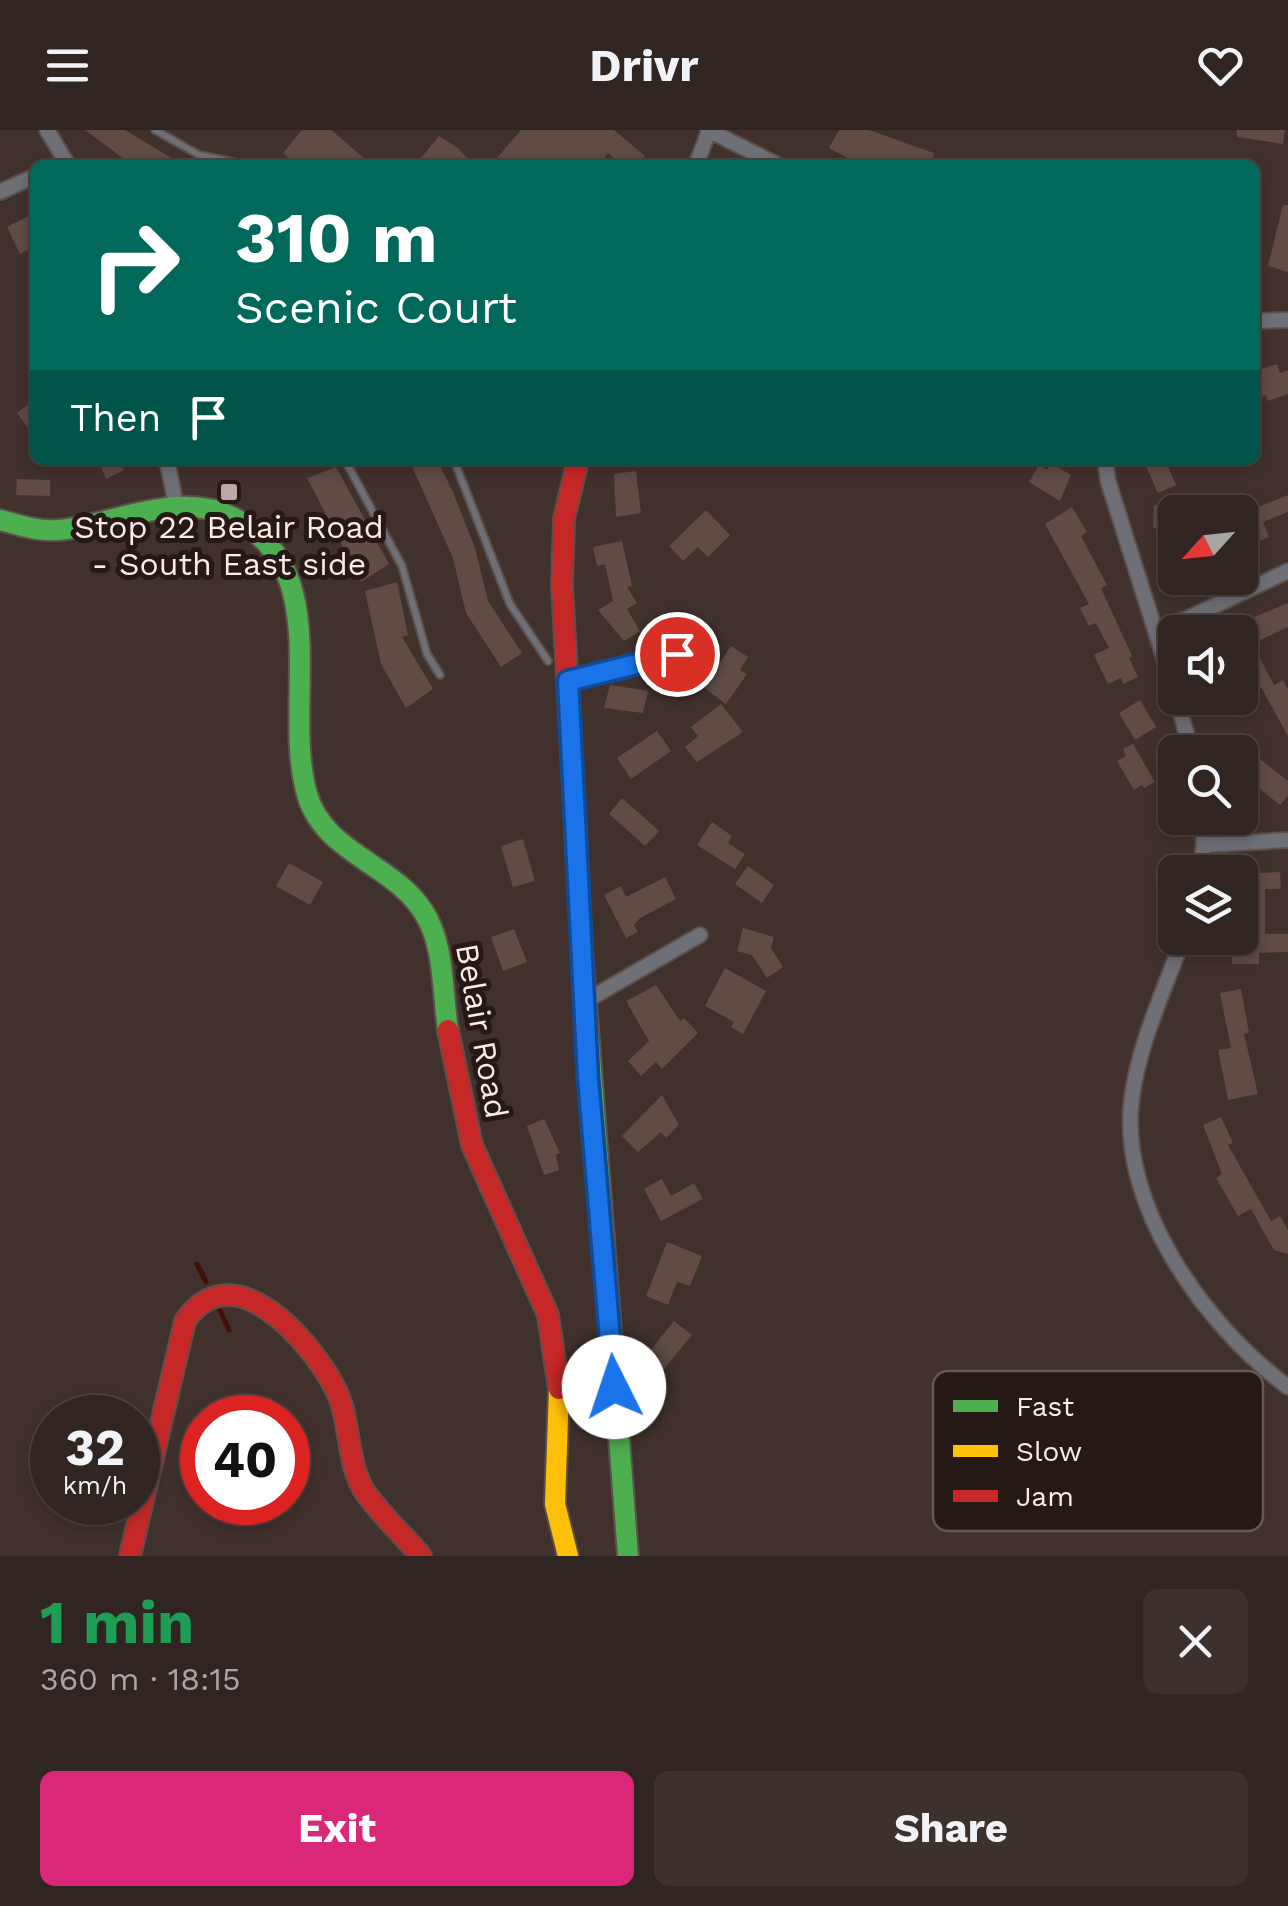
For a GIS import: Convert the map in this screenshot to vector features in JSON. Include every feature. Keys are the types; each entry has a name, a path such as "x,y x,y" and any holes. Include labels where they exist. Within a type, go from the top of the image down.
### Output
{"main road":[{"path":"577,465 561,520 568,681 584,1002 628,1556"},
{"name":"Belair Road","path":"0,520 58,530 176,505 221,510 250,527 274,550 288,574 299,610 300,771 309,804 328,834 398,884 423,909 434,932 448,1030 471,1143 554,1336 561,1377 554,1494 568,1556"},
{"path":"130,1556 185,1321 196,1305 227,1293 261,1303 310,1350 336,1389 363,1490 421,1556"}],"street":[{"path":"48,130 62,160"},
{"path":"698,160 709,130 768,160"},
{"path":"0,192 30,178"},
{"path":"1260,321 1288,320"},
{"path":"168,465 176,505"},
{"path":"1106,465 1108,481 1158,635"},
{"path":"1157,632 1288,571"},
{"path":"568,681 677,654"},
{"path":"1205,855 1206,835"},
{"path":"1206,845 1288,840"},
{"path":"584,1002 700,935"},
{"path":"1177,955 1135,1077 1131,1147 1136,1182 1178,1264 1228,1333 1288,1387"}],"lane":[{"path":"155,130 198,155 222,160"},
{"path":"348,465 402,566 427,654 440,675"},
{"path":"456,465 510,604 548,661"}],"building":[{"path":"85,130 125,130 175,160 125,160"},
{"path":"302,130 331,130 366,160 291,160 283,153"},
{"path":"521,130 614,130 645,156 641,160 616,160 608,153 602,160 495,160"},
{"path":"839,130 869,130 934,153 932,160 852,160 829,148"},
{"path":"1237,130 1285,130 1283,144 1237,137"},
{"path":"439,136 469,160 419,160"},
{"path":"1283,205 1288,205 1288,272 1268,266"},
{"path":"30,216 30,249 20,254 7,227"},
{"path":"1277,364 1280,373 1288,370 1288,394 1268,401 1266,395 1260,397 1260,369"},
{"path":"30,404 30,430 17,413"},
{"path":"100,465 122,465 124,470 106,479"},
{"path":"411,465 440,465 453,492 475,548 488,601 522,653 501,667 466,613 453,558"},
{"path":"1039,465 1047,470 1054,465 1071,475 1060,501 1029,482"},
{"path":"1145,465 1167,465 1176,485 1158,493"},
{"path":"336,467 389,564 361,582 307,478"},
{"path":"636,471 641,513 616,517 614,474"},
{"path":"17,479 50,480 50,496 16,495"},
{"path":"1288,495 1288,512 1263,522 1269,537 1258,542 1258,507"},
{"path":"1154,505 1158,505 1158,528 1153,528"},
{"path":"1072,507 1087,532 1081,536 1107,585 1101,588 1132,656 1129,658 1138,677 1123,684 1121,678 1108,684 1094,655 1109,648 1096,623 1089,626 1080,608 1089,604 1045,524"},
{"path":"706,510 730,535 708,557 698,547 683,561 669,546"},
{"path":"622,541 632,586 627,587 637,603 627,609 640,631 624,641 598,610 613,601 605,564 597,566 593,547"},
{"path":"397,582 408,635 402,637 433,689 406,708 381,664 365,591"},
{"path":"1288,603 1288,627 1258,641 1258,615"},
{"path":"731,646 748,657 740,670 747,674 726,704 703,687"},
{"path":"1258,655 1274,685 1283,680 1288,689 1288,736 1261,687 1258,689"},
{"path":"610,685 648,691 643,713 604,708"},
{"path":"1140,700 1156,727 1135,740 1119,713"},
{"path":"721,704 743,732 697,762 685,747 698,736 691,727"},
{"path":"657,731 671,751 631,779 617,758"},
{"path":"1133,744 1155,782 1134,790 1117,761 1126,756 1123,749"},
{"path":"1258,757 1288,781 1288,796 1280,805 1258,787"},
{"path":"622,798 659,831 645,846 609,814"},
{"path":"712,822 732,836 728,843 745,854 735,869 697,845"},
{"path":"523,839 535,881 513,887 501,846"},
{"path":"289,863 323,882 310,905 276,886"},
{"path":"748,866 774,885 762,903 735,884"},
{"path":"1280,872 1281,889 1265,889 1265,934 1288,934 1288,952 1259,953 1259,964 1232,964 1232,955 1258,955 1258,873"},
{"path":"665,877 676,899 640,918 634,925 638,932 626,938 604,895 621,886 626,897"},
{"path":"743,928 774,937 771,948 783,967 767,978 752,955 737,951"},
{"path":"514,929 527,962 503,971 491,937"},
{"path":"725,968 766,991 743,1034 731,1027 734,1022 705,1006"},
{"path":"656,985 680,1021 684,1018 698,1033 662,1069 656,1062 641,1076 628,1061 649,1041 626,1001"},
{"path":"1241,989 1249,1033 1244,1034 1258,1094 1228,1100 1218,1050 1231,1048 1220,993"},
{"path":"662,1095 679,1125 666,1138 661,1132 638,1152 622,1136"},
{"path":"1221,1117 1233,1143 1228,1145 1271,1221 1280,1216 1288,1230 1288,1254 1274,1250 1251,1209 1238,1216 1216,1178 1222,1174 1203,1125"},
{"path":"544,1119 560,1153 556,1155 559,1170 544,1175 527,1126"},
{"path":"662,1179 671,1196 694,1183 703,1199 661,1221 644,1189"},
{"path":"667,1242 702,1256 690,1286 677,1282 668,1305 646,1296"},
{"path":"674,1321 692,1335 658,1376 641,1362"}],"waterway":[{"path":"197,1264 206,1282"},
{"path":"218,1306 229,1330"}],"traffic: fast":[{"path":"0,520 60,530 146,511 190,507 232,517 265,540 285,570 295,604 300,641 301,758 307,794 315,814 328,830 394,881 423,911 439,953 448,1030"},
{"path":"582,950 628,1556"}],"traffic: slow":[{"path":"559,1389 555,1504 568,1556"}],"traffic: jam":[{"path":"577,465 564,519 562,585 582,950"},
{"path":"448,1030 472,1145 548,1315 559,1389"},
{"path":"130,1556 185,1321 204,1302 225,1295 247,1299 269,1310 308,1347 340,1400 355,1468 365,1492 421,1556"}],"place":[{"name":"Stop 22 Belair Road - South East side","path":"229,492"}],"route":[{"path":"614,1387 592,1148 568,681 677,654"}]}
